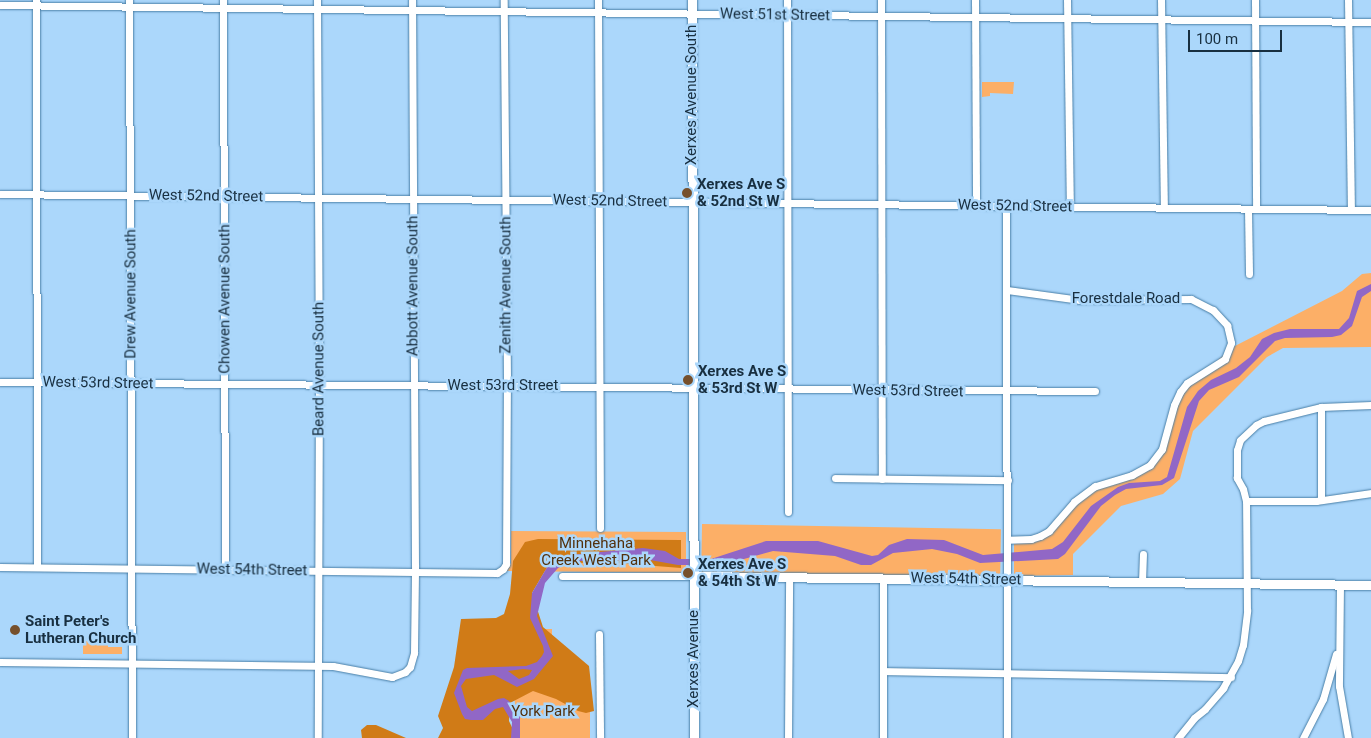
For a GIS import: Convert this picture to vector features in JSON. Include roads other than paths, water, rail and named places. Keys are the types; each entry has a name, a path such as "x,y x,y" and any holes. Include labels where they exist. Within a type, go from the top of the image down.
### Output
{"street":[{"name":"Drew Avenue South","path":"129,0 132,738"},
{"name":"Chowen Avenue South","path":"223,0 225,568"},
{"name":"Beard Avenue South","path":"317,0 320,571 318,738"},
{"name":"Abbott Avenue South","path":"0,662 319,666 347,668 382,677 392,677 405,672 413,660 412,0"},
{"name":"Zenith Avenue South","path":"503,569 506,564 504,0"},
{"path":"598,0 601,387 600,528"},
{"name":"Xerxes Avenue South","path":"692,0 694,549"},
{"path":"787,0 788,512"},
{"path":"881,0 882,479"},
{"path":"974,0 976,205"},
{"path":"1067,0 1070,206"},
{"path":"1161,0 1164,208"},
{"path":"1249,274 1252,209 1255,0"},
{"path":"1348,0 1351,210"},
{"name":"West 51st Street","path":"0,5 36,3 129,8 1371,22"},
{"path":"36,3 37,567"},
{"name":"West 52nd Street","path":"0,194 1371,210"},
{"path":"1006,206 1007,738"},
{"name":"Forestdale Road","path":"1007,290 1080,300 1191,299 1202,303 1227,325 1231,343 1225,359 1187,383 1180,392 1174,405 1162,449 1150,465 1132,475 1096,486 1074,502 1049,531 1040,536 1031,539 1008,540"},
{"name":"West 53rd Street","path":"0,382 1095,392"},
{"path":"1178,738 1194,718 1215,699 1231,677 1243,645 1247,584 1246,501 1236,472 1237,450 1240,440 1256,425 1264,421 1321,407 1371,404"},
{"path":"1321,407 1321,500"},
{"path":"835,478 1008,480"},
{"path":"1246,501 1321,500 1371,493"},
{"name":"Xerxes Avenue","path":"694,549 694,738"},
{"path":"1142,582 1143,554"},
{"name":"West 54th Street","path":"0,567 225,568 497,573 503,569"},
{"name":"West 54th Street","path":"562,576 693,571 883,578 1371,585"},
{"path":"788,738 789,576"},
{"path":"883,578 883,738"},
{"path":"1340,585 1339,686 1348,738"},
{"path":"1303,738 1313,720 1331,677 1339,632"},
{"path":"599,634 600,738"},
{"path":"883,671 1231,677"}],"place":[{"name":"Xerxes Ave S & 52nd St W","path":"687,193"},
{"name":"Xerxes Ave S & 53rd St W","path":"688,380"},
{"name":"Xerxes Ave S & 54th St W","path":"688,573"},
{"name":"Saint Peter's Lutheran Church","path":"15,630"}],"park label":[{"name":"Minnehaha Creek West Park","path":"596,552"},
{"name":"York Park","path":"543,712"}]}
